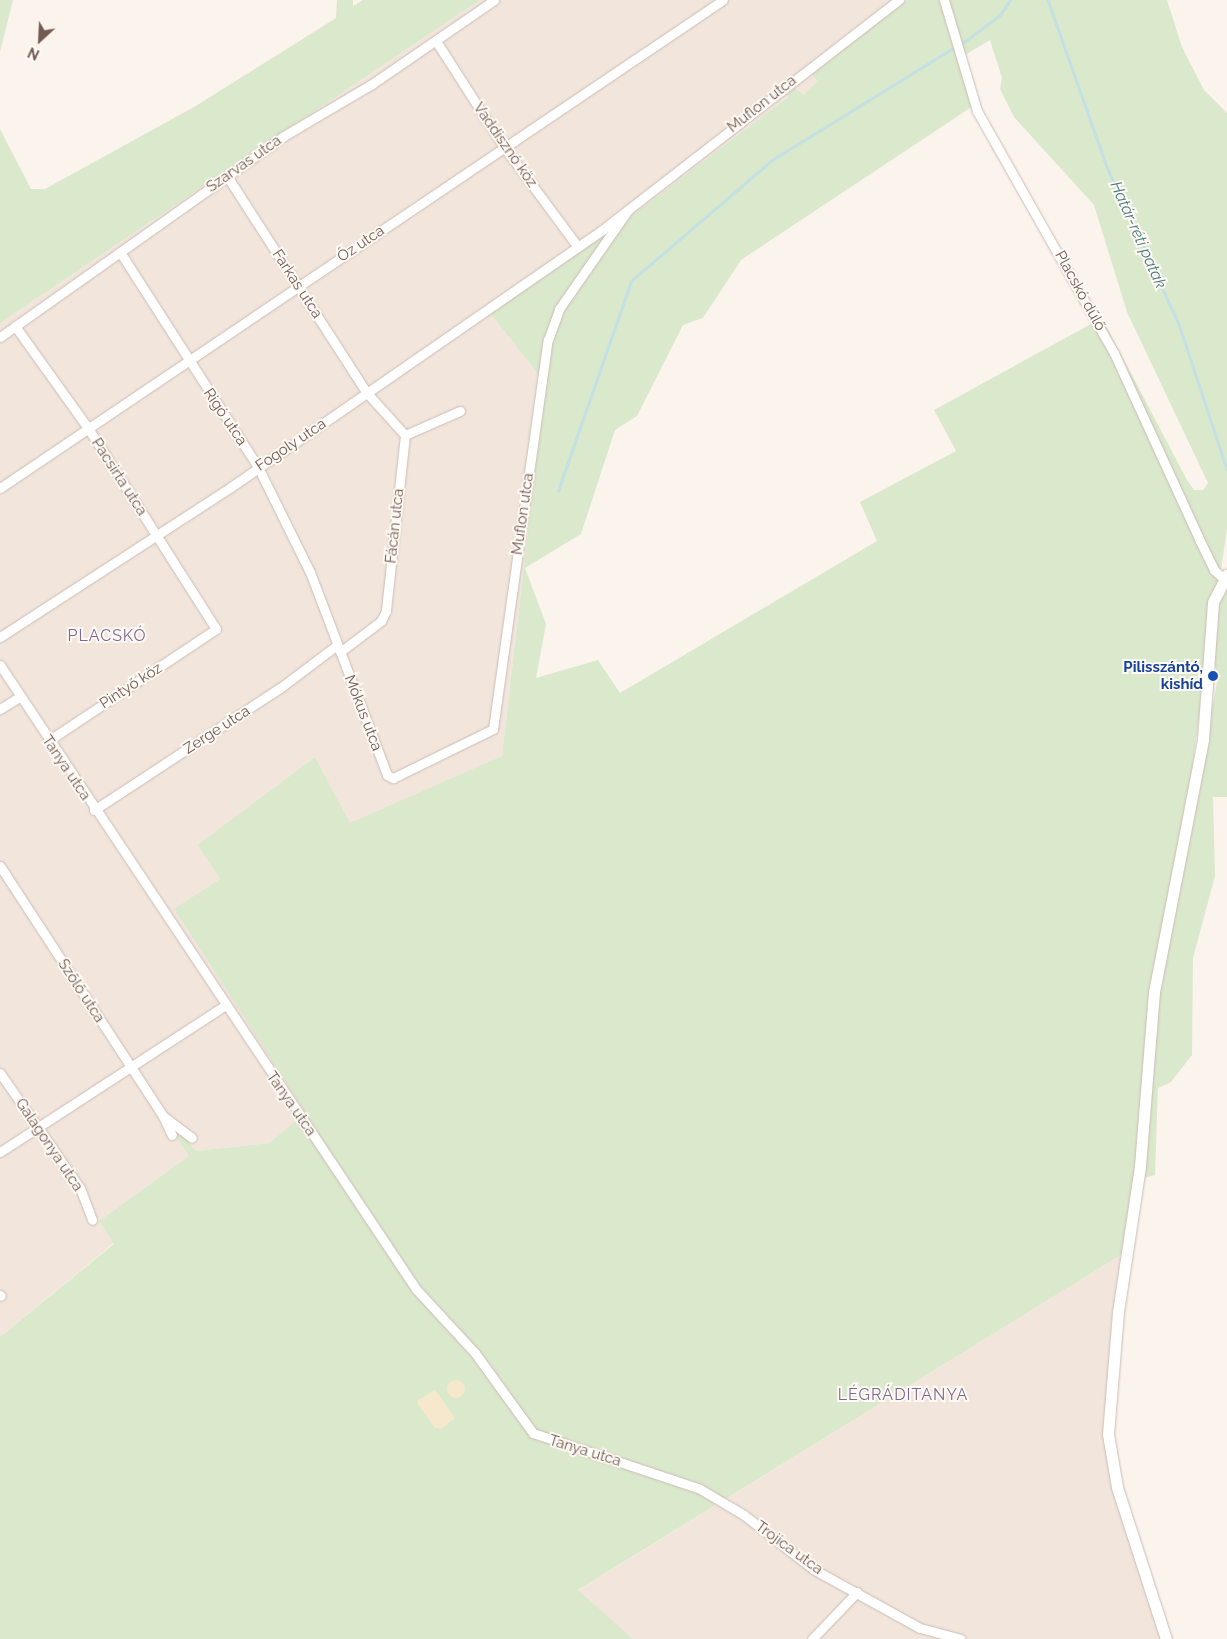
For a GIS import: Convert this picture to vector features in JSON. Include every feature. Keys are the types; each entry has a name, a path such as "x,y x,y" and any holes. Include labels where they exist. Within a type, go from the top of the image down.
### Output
{"street":[{"name":"Szarvas utca","path":"0,336 227,176 436,41 494,0"},
{"name":"Őz utca","path":"0,488 723,0"},
{"name":"Muflon utca","path":"578,247 628,211 899,0"},
{"name":"Placskó dűlő","path":"944,0 977,111 1114,353 1214,570 1226,576"},
{"name":"Vaddisznó köz","path":"436,41 504,147 578,247"},
{"name":"Farkas utca","path":"227,176 367,393"},
{"name":"Muflon utca","path":"392,778 494,729 548,340 559,309 628,211"},
{"name":"Fogoly utca","path":"0,637 367,393 578,247"},
{"name":"Rigó utca","path":"120,252 187,360 258,466 310,572 339,649"},
{"name":"Pacsirta utca","path":"15,326 88,428 216,632"},
{"path":"367,393 405,435 460,411"},
{"name":"Fácán utca","path":"339,649 380,621 386,610 405,435"},
{"path":"1166,1639 1117,1487 1108,1434 1118,1312 1140,1166 1154,992 1195,789 1213,602 1226,576"},
{"name":"Pintyő köz","path":"48,742 216,632"},
{"name":"Mókus utca","path":"339,649 386,775 392,778"},
{"name":"Zerge utca","path":"94,810 339,649"},
{"name":"Tanya utca","path":"0,665 48,742 416,1289 475,1353 533,1433 645,1469"},
{"path":"0,709 19,696"},
{"name":"Szőlő utca","path":"0,866 163,1116 172,1135"},
{"path":"0,1152 224,1006"},
{"name":"Galagonya utca","path":"0,1073 80,1188 92,1220"},
{"name":"Szőlő utca","path":"163,1116 192,1138"},
{"name":"Trojica utca","path":"645,1469 718,1498 813,1569 858,1592 920,1628 961,1639"},
{"path":"812,1639 858,1592"}],"shaded area":[{"path":"480,0 907,0 810,73 817,81 804,95 794,86 789,96 635,213 489,312 545,383 502,756 350,824 315,757 197,845 220,879 175,909 307,1113 269,1143 196,1151 174,1125 170,1128 189,1156 99,1221 114,1243 0,1337 0,323"},
{"path":"1124,1253 1108,1450 1170,1639 633,1639 577,1591"}],"green space":[{"path":"0,0 13,0 0,52"},
{"path":"337,0 353,0 353,6 363,0 480,0 0,323 0,129 31,189 45,189 194,107 336,18"},
{"path":"907,0 1167,0 1182,47 1204,90 1227,113 1227,528 1218,591 1227,580 1227,797 1213,797 1215,876 1193,958 1192,1055 1171,1082 1158,1088 1155,1175 1134,1181 1124,1253 578,1590 633,1639 0,1639 0,1337 114,1244 99,1221 189,1156 170,1128 174,1125 196,1151 269,1143 306,1113 174,909 220,879 197,845 315,757 350,823 502,756 545,383 489,312 635,213 788,97 785,92 793,86 804,95 817,81 810,72","holes":["990,40 1002,78 1000,89 1014,117 1094,205 1127,312 1208,483 1203,490 1194,490 1187,480 1102,318 934,410 956,451 860,502 877,541 620,693 598,660 536,678 546,624 525,568 581,534 615,430 637,416 683,325 703,318 741,260 973,106 965,55","1210,641 1218,678 1175,890"]}],"sand":[{"path":"456,1380 462,1383 465,1389 462,1395 456,1398 450,1395 447,1389 450,1383"},
{"path":"435,1390 455,1418 441,1429 435,1428 418,1405 418,1400"}],"waterway":[{"path":"964,42 1000,15 1010,0"},
{"name":"Határ-réti patak","path":"1048,0 1107,167 1179,324 1227,469"},
{"path":"558,491 631,281 772,160 952,49"}],"place":[{"name":"Pilisszántó, kishíd","path":"1213,676"}],"district":[{"name":"PLACSKÓ","path":"107,636"},
{"name":"LÉGRÁDITANYA","path":"903,1395"}]}
